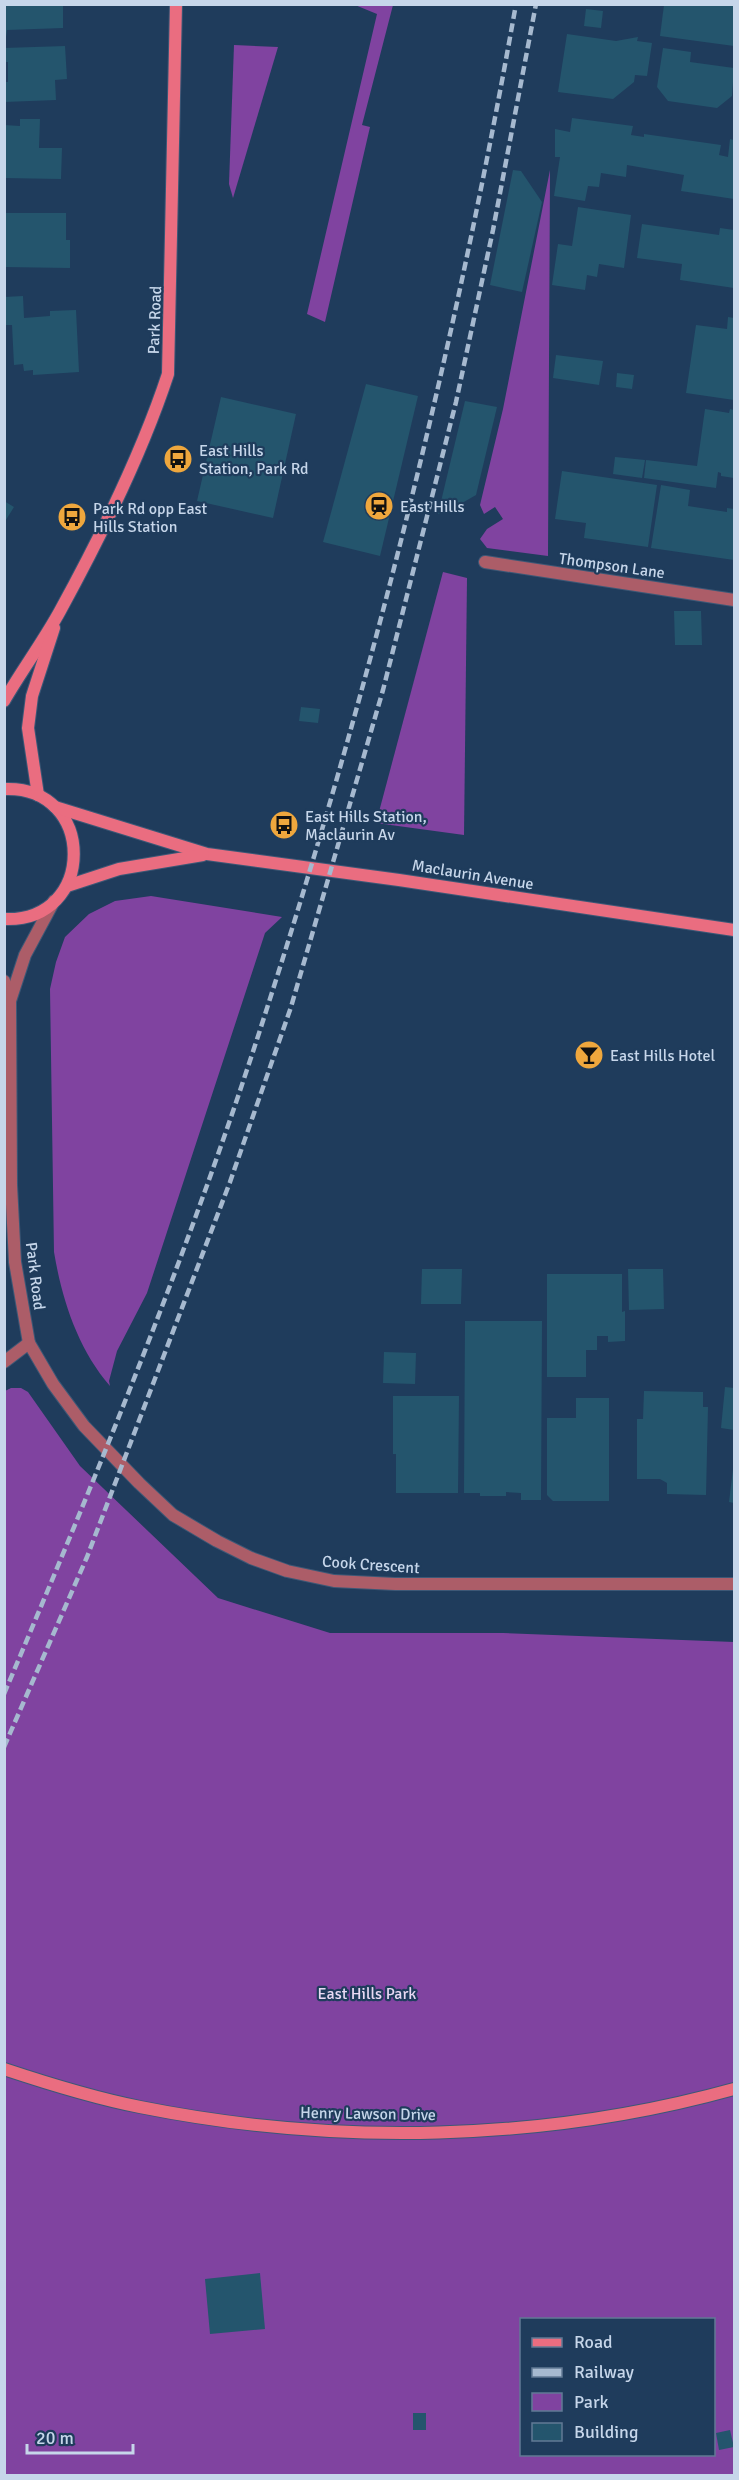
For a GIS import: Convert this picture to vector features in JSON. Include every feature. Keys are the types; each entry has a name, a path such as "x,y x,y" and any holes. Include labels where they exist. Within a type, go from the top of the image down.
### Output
{"main road":[{"name":"Park Road","path":"4,701 59,613 123,486 156,410 168,374 176,4"},
{"name":"Park Road","path":"38,795 28,728 32,696 59,613"},
{"path":"4,789 16,789 38,795 55,807 66,820 73,836 75,853 73,870 67,886 54,901 37,914 17,919 4,919"},
{"name":"Maclaurin Avenue","path":"55,807 207,854 735,930"},
{"name":"Maclaurin Avenue","path":"67,886 119,869 207,854"},
{"name":"Henry Lawson Drive","path":"4,2070 93,2096 169,2112 285,2127 377,2133 473,2131 574,2121 672,2104 735,2089"}],"street":[{"name":"Thompson Lane","path":"485,562 735,600"},
{"name":"Park Road","path":"10,1002 25,955 54,901"},
{"name":"Park Road","path":"4,981 10,1002 11,1185 15,1262 29,1343"},
{"path":"4,1362 29,1343"},
{"name":"Cook Crescent","path":"29,1343 53,1384 84,1426 173,1515 217,1541 287,1571 334,1581 395,1584 735,1584"}],"green space":[{"path":"355,5 393,5 362,125 370,127 325,322 307,314 377,14"},
{"path":"234,45 278,47 233,198 229,184"},
{"path":"550,170 548,556 487,548 480,539 487,529 503,519 495,507 484,514 480,505 503,409"},
{"path":"443,572 467,578 464,835 376,823"},
{"path":"151,896 282,917 265,933 147,1293 117,1351 109,1381 110,1386 80,1340 67,1306 54,1252 50,989 65,937 89,914 115,901"},
{"name":"East Hills Park","path":"11,1388 21,1388 28,1392 80,1466 218,1598 330,1633 503,1633 734,1642 734,2475 5,2476 5,1391"}],"building":[{"path":"4,4 63,4 63,28 7,30 6,37 4,37"},
{"path":"734,4 734,46 660,36 664,5"},
{"path":"586,9 603,11 601,28 584,26"},
{"path":"567,34 616,41 638,37 637,41 652,43 647,76 635,75 634,82 613,99 558,92"},
{"path":"65,46 67,79 55,80 56,100 4,102 4,82 8,82 8,62 4,62 4,48"},
{"path":"663,48 691,52 690,62 734,68 732,96 717,108 668,101 657,87"},
{"path":"572,118 633,126 631,135 644,137 644,134 721,145 719,155 728,157 730,139 734,140 734,199 681,191 684,175 627,165 626,177 601,173 599,187 588,186 585,201 554,196 560,157 555,157 555,129 570,132"},
{"path":"20,119 40,119 39,148 62,148 61,179 4,178 4,125 20,126"},
{"path":"513,170 521,171 542,202 522,292 490,285"},
{"path":"578,207 631,215 624,268 599,264 597,277 587,275 585,290 552,285 558,244 572,246"},
{"path":"4,213 66,213 66,240 70,240 70,268 4,267"},
{"path":"642,224 719,235 720,228 734,230 734,288 680,280 682,264 637,258"},
{"path":"23,296 24,318 50,316 50,311 76,310 79,372 33,375 33,370 24,371 23,364 14,365 12,325 4,325 4,297"},
{"path":"728,317 734,318 734,400 686,393 696,325 727,329"},
{"path":"556,355 603,361 599,385 553,378"},
{"path":"617,373 634,375 632,389 616,387"},
{"path":"366,384 418,396 380,556 323,542"},
{"path":"221,397 296,414 273,518 197,501"},
{"path":"465,401 497,407 476,495 443,514 438,514"},
{"path":"705,409 729,413 730,409 734,410 734,478 721,476 718,472 716,488 644,478 646,460 697,466"},
{"path":"615,457 645,460 642,478 613,474"},
{"path":"562,471 657,485 648,547 584,538 586,523 555,519"},
{"path":"661,485 690,490 688,506 727,512 727,508 734,509 734,560 651,548"},
{"path":"4,501 14,507 4,523"},
{"path":"674,611 701,611 702,645 675,645"},
{"path":"301,707 320,709 318,723 299,721"},
{"path":"422,1269 462,1269 461,1304 421,1304"},
{"path":"628,1269 663,1269 664,1309 629,1310"},
{"path":"547,1274 622,1274 625,1341 608,1342 608,1336 597,1336 597,1350 586,1350 586,1377 547,1377"},
{"path":"465,1321 542,1321 541,1500 521,1500 521,1493 506,1492 506,1496 480,1496 480,1493 464,1493"},
{"path":"384,1352 416,1353 415,1384 383,1383"},
{"path":"725,1387 734,1388 734,1430 721,1428"},
{"path":"644,1391 703,1392 703,1407 708,1407 706,1495 667,1494 667,1483 660,1479 637,1479 637,1419 643,1419"},
{"path":"393,1396 459,1396 458,1493 396,1493"},
{"path":"576,1398 609,1398 609,1501 553,1501 547,1495 547,1418 576,1418"},
{"path":"734,1469 734,1503 729,1502"},
{"path":"260,2273 265,2329 210,2334 205,2279"},
{"path":"413,2413 426,2413 426,2430 413,2430"},
{"path":"730,2430 734,2447 719,2450 716,2433"}],"railway":[{"path":"4,1694 110,1438 209,1180 268,1005 306,882 343,758 409,509 467,257 516,4"},
{"path":"4,1747 87,1557 230,1182 291,1007 383,690 456,402 493,230 536,4"}],"place":[{"name":"East Hills Station, Park Rd","path":"178,459"},
{"name":"East Hills","path":"379,506"},
{"name":"Park Rd opp East Hills Station","path":"72,517"},
{"name":"East Hills Station, Maclaurin Av","path":"284,825"},
{"name":"East Hills Hotel","path":"589,1055"}]}
